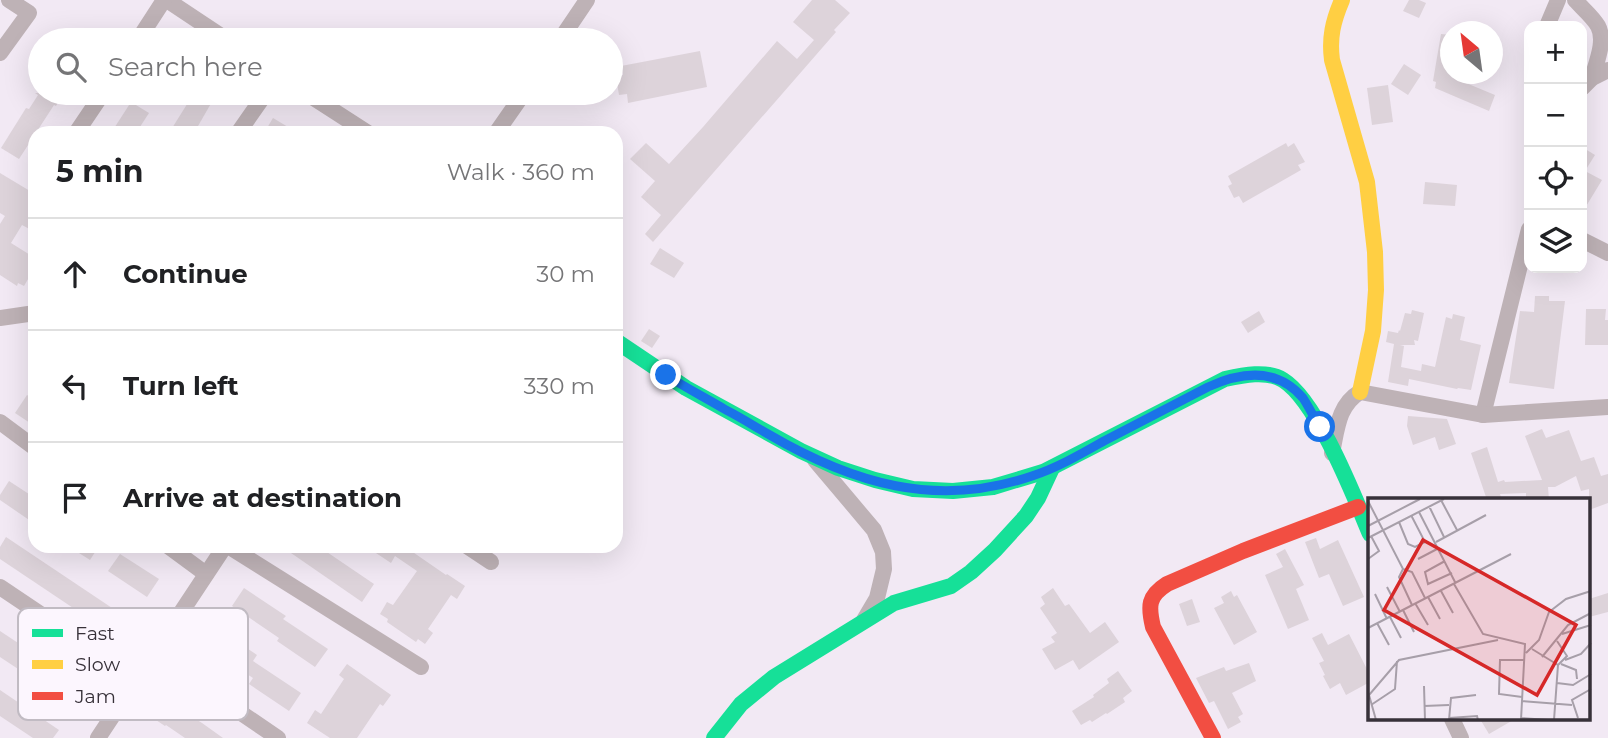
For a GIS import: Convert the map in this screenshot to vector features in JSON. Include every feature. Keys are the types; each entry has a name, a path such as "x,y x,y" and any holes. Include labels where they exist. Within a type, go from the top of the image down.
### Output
{"street":[{"path":"0,53 29,13 9,0"},
{"path":"146,28 166,0 209,28"},
{"path":"567,28 587,0"},
{"path":"1342,0 1329,39 1332,60 1367,182 1375,253 1373,331 1360,392"},
{"path":"1549,21 1558,0"},
{"path":"1575,0 1598,25 1600,31 1601,38 1587,83"},
{"path":"1587,83 1608,70"},
{"path":"81,126 95,105"},
{"path":"243,126 258,105"},
{"path":"325,105 357,126"},
{"path":"501,126 516,105"},
{"path":"1587,242 1608,253"},
{"path":"1483,415 1524,249"},
{"path":"0,318 28,314"},
{"path":"623,346 695,393 814,458 856,476 878,482 944,492 1007,484 1034,476 1225,379 1253,375 1271,377 1283,380 1304,399 1368,530"},
{"path":"1332,453 1342,410 1353,396 1360,392 1483,415 1608,407"},
{"path":"0,422 28,443"},
{"path":"814,458 874,530 883,552 884,569 877,598 862,623"},
{"path":"714,738 739,704 757,688 894,603 951,586 964,579 1034,506 1052,468"},
{"path":"1213,738 1153,627 1149,613 1153,594 1167,584 1243,551 1358,507"},
{"path":"178,553 206,574"},
{"path":"184,608 222,553"},
{"path":"238,553 421,667"},
{"path":"478,553 491,562"},
{"path":"0,587 31,608"},
{"path":"248,718 278,738"},
{"path":"98,738 110,720"},
{"path":"1452,720 1461,738"}],"building":[{"path":"812,0 835,0 850,13 653,242 645,234 661,215 641,197 655,181 630,159 646,143 669,164 777,41 797,59 814,40 793,22"},
{"path":"1409,0 1426,3 1419,18 1403,11"},
{"path":"1440,40 1440,84 1468,84 1495,95 1489,111 1435,88 1436,82 1433,81"},
{"path":"700,51 707,87 628,103 627,94 623,94 623,66"},
{"path":"1404,64 1421,75 1408,95 1391,84"},
{"path":"1388,85 1393,122 1372,125 1367,88"},
{"path":"32,105 54,105 40,126 28,126 28,145 19,159 1,148 26,108 29,109"},
{"path":"129,105 136,105 149,113 141,126 116,126"},
{"path":"186,105 210,105 198,126 173,126"},
{"path":"273,118 286,126 268,126"},
{"path":"1286,143 1288,147 1294,143 1305,162 1298,165 1301,170 1243,203 1239,196 1234,198 1228,186 1232,184 1228,176"},
{"path":"1587,150 1595,155 1587,168"},
{"path":"1587,172 1602,180 1587,205"},
{"path":"0,173 28,190 28,228 22,225 11,243 28,254 28,279 24,286 18,283 17,286 0,275 0,224 5,216 0,213"},
{"path":"1425,182 1457,185 1455,206 1423,204"},
{"path":"660,248 684,263 674,278 650,264"},
{"path":"1535,296 1549,296 1549,301 1565,301 1554,389 1509,383 1520,311 1534,312"},
{"path":"1586,309 1606,309 1608,345 1585,345"},
{"path":"1412,310 1424,313 1418,341 1414,340 1415,345 1400,345 1404,346 1401,367 1421,371 1422,364 1435,367 1446,317 1452,319 1453,314 1465,317 1460,340 1481,345 1471,390 1409,379 1408,386 1388,382 1394,344 1386,342 1388,331 1398,333 1405,313 1411,314"},
{"path":"1259,311 1265,322 1248,333 1241,322"},
{"path":"649,329 660,336 652,348 641,341"},
{"path":"27,395 28,396 28,422 15,413"},
{"path":"1408,416 1447,419 1456,444 1439,450 1435,437 1413,445 1407,426"},
{"path":"1542,429 1546,438 1569,430 1581,461 1594,457 1601,476 1608,474 1608,503 1590,510 1589,489 1581,491 1576,476 1555,487 1548,487 1549,498 1526,498 1526,493 1500,494 1501,498 1486,498 1471,453 1487,447 1498,482 1542,480 1525,436"},
{"path":"9,481 28,493 28,519 0,500 0,495"},
{"path":"6,537 112,608 73,608 0,559 0,547"},
{"path":"1316,538 1320,549 1338,540 1364,597 1343,606 1329,574 1319,578 1305,542"},
{"path":"1285,549 1304,585 1296,589 1309,620 1288,629 1265,575 1283,567 1276,554"},
{"path":"79,553 94,553 90,560"},
{"path":"291,553 328,553 374,584 362,602"},
{"path":"376,553 414,553 465,586 457,599 451,595 428,629 433,633 425,644 418,639 416,642 380,614 387,602 393,605 417,571 395,556 391,563"},
{"path":"120,554 159,579 147,597 108,571"},
{"path":"244,588 286,616 283,619 328,649 315,667 248,617 248,608 232,606"},
{"path":"1053,588 1065,606 1069,604 1090,633 1105,622 1119,642 1079,670 1073,660 1055,670 1042,649 1055,642 1051,637 1057,633 1040,608 1045,604 1041,597"},
{"path":"1231,591 1234,597 1237,595 1257,632 1234,645 1214,608 1224,603 1221,597"},
{"path":"1608,593 1608,612 1590,617 1590,599"},
{"path":"1192,599 1200,622 1187,626 1179,604"},
{"path":"0,631 18,643 18,669 0,657"},
{"path":"1322,633 1328,645 1349,634 1368,671 1368,683 1346,695 1340,683 1330,689 1319,663 1324,661 1312,638"},
{"path":"248,649 257,655 253,661 301,693 289,711 249,684 253,678 248,675"},
{"path":"1249,663 1256,681 1232,693 1243,714 1238,717 1241,722 1228,729 1214,701 1209,703 1196,678 1224,667 1226,671"},
{"path":"347,664 391,695 383,706 380,704 357,738 330,738 307,723 315,710 321,714 344,679 339,675"},
{"path":"1118,671 1132,691 1123,698 1125,702 1092,722 1090,720 1081,725 1072,711 1094,697 1093,695 1109,683 1107,679"},
{"path":"0,690 18,702 18,720 44,720 59,730 53,738 33,738 0,716"},
{"path":"156,720 197,720 223,738 185,738"},
{"path":"1481,720 1513,720 1489,734"}],"traffic: fast":[{"path":"623,346 686,388 801,451 838,468 913,489 953,491 993,487 1043,472 1225,379 1270,375 1283,380 1309,408 1333,451 1368,529"},
{"path":"714,738 741,704 774,677 894,603 951,586 971,572 1026,516 1052,468"}],"traffic: slow":[{"path":"1342,0 1332,30 1332,60 1367,182 1375,252 1373,331 1360,392"}],"traffic: jam":[{"path":"1213,738 1153,627 1150,613 1153,597 1167,584 1243,551 1358,507"}],"route":[{"path":"666,375 768,435 829,465 878,482 925,491 961,491 1007,484 1034,476 1208,387 1240,376 1253,375 1283,380 1304,399 1320,427"}]}
